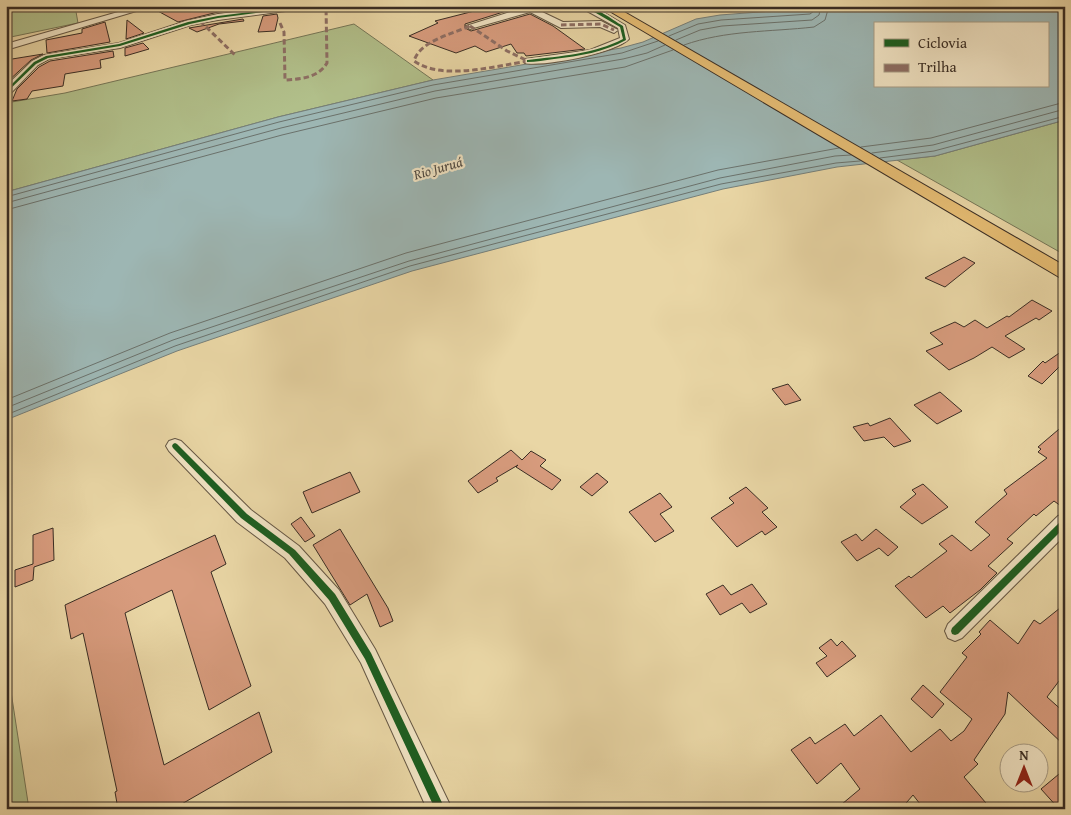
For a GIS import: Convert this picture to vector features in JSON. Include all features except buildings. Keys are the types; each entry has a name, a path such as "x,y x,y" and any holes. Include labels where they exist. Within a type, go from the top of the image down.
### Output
{"main road":[{"path":"606,6 1065,273"},
{"path":"618,6 1065,262"}],"street":[{"path":"6,47 37,42 149,6"},
{"path":"6,92 35,63 52,56 120,46 189,23 218,17 308,6"},
{"path":"470,26 527,8 542,6"},
{"path":"582,6 597,12 622,27 625,39"},
{"path":"527,8 561,25 600,24 612,27 625,39"},
{"path":"528,60 597,50 617,44 625,39"},
{"path":"6,47 7,50 24,54 42,52 52,56"},
{"path":"176,446 244,516 292,552 332,597 368,656 440,809"},
{"path":"955,631 1065,522"}],"green space":[{"path":"6,6 75,6 78,23 6,38"},
{"path":"354,24 433,80 278,117 6,192 6,103 65,93"},
{"path":"1065,120 1065,255 897,160 935,156"},
{"path":"6,659 29,809 6,809"}],"water":[{"name":"Rio Juruá","path":"838,6 1065,6 1065,120 935,156 837,167 723,189 412,271 177,351 6,420 6,192 278,117 433,80 621,48 643,42 696,19 720,15"}],"marked path":[{"path":"280,23 284,32 285,80 315,75 327,63 326,6"},
{"path":"200,21 236,56"},
{"path":"561,25 601,24 614,30"},
{"path":"470,26 507,51 528,61 486,68 451,71 422,67 414,61 416,54 424,46 470,26"}],"cycle path":[{"path":"6,92 35,63 47,57 120,45 189,23 218,17 308,6"},
{"path":"528,61 591,52 614,45 625,39 622,27 597,12 582,6"},
{"path":"175,446 244,516 292,552 332,597 368,656 440,809"},
{"path":"955,631 1065,522"}]}
